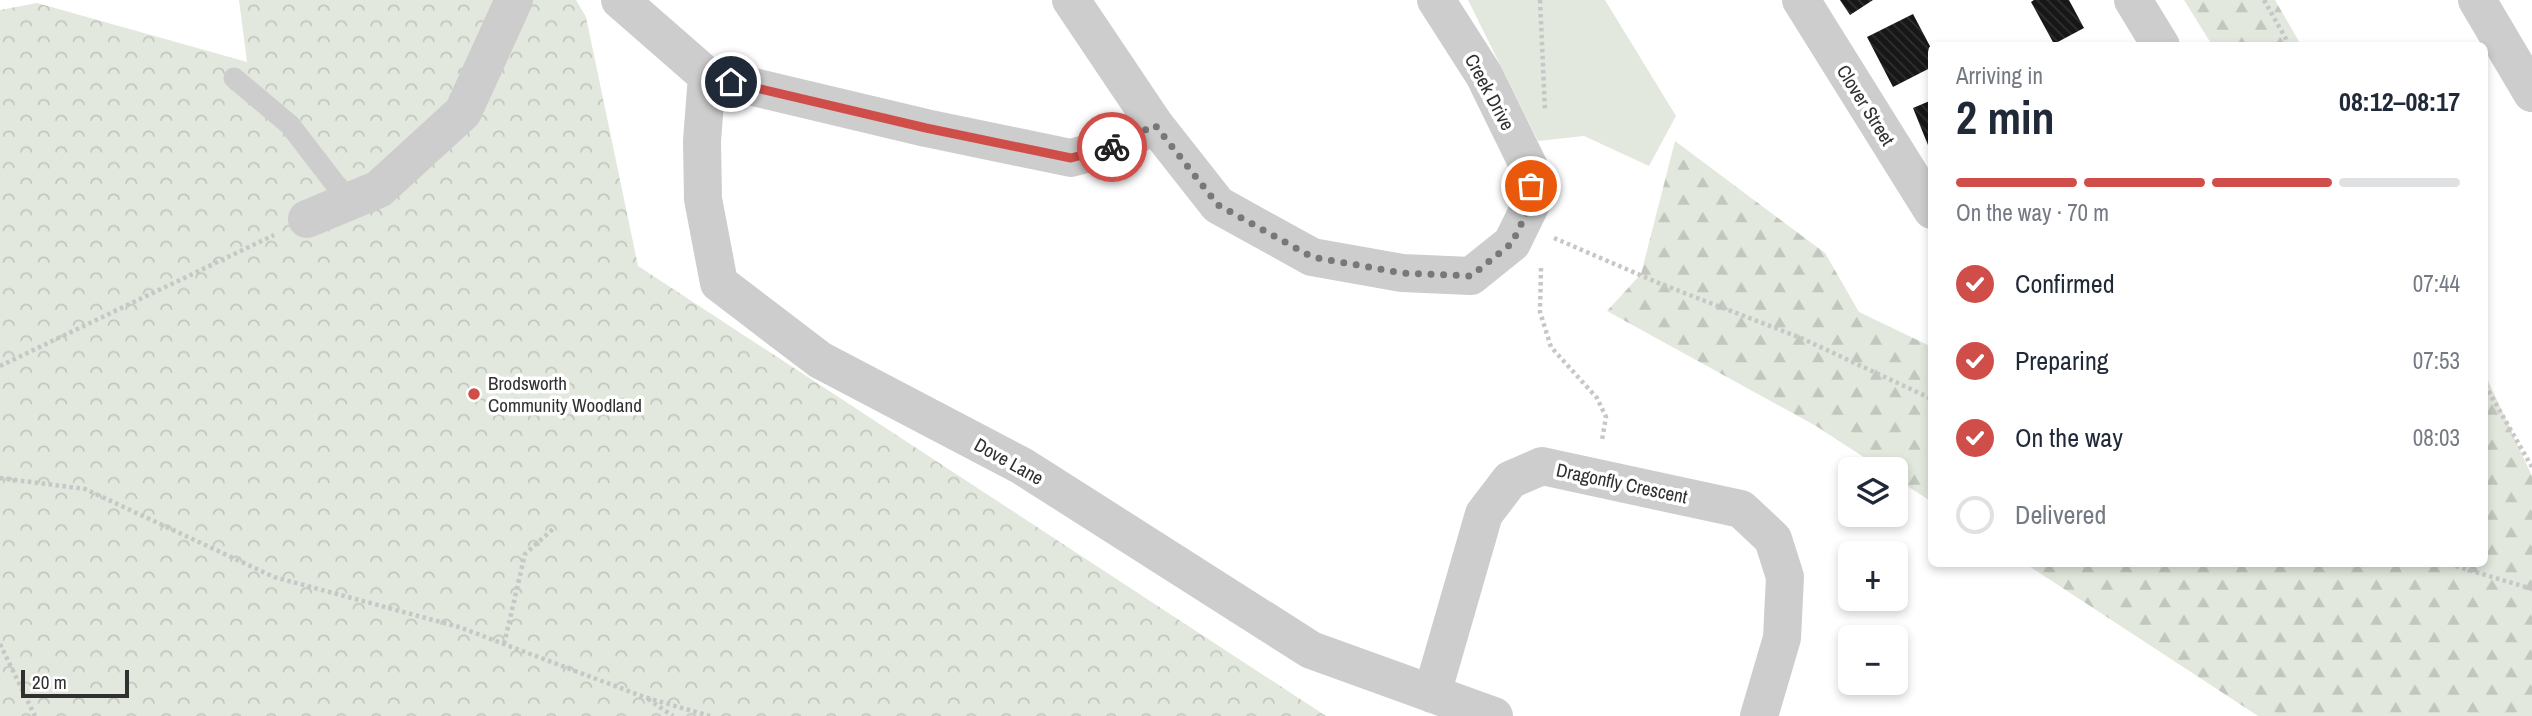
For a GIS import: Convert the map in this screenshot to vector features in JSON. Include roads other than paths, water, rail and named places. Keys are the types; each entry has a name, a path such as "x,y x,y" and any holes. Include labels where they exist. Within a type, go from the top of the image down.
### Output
{"street":[{"path":"307,219 379,188 463,112 513,0"},
{"path":"620,0 707,76 926,128 1071,158 1117,145 1155,125 1071,0"},
{"name":"Creek Drive","path":"1155,125 1218,205 1312,257 1402,273 1471,276 1512,243 1532,202 1530,169 1484,75 1436,0"},
{"name":"Clover Street","path":"1801,0 1928,204"},
{"path":"2133,0 2159,42"},
{"path":"2477,0 2532,93"},
{"name":"Dove Lane","path":"707,76 702,141 704,199 719,283 820,360 1022,467 1311,650 1491,716"},
{"name":"Dragonfly Crescent","path":"1432,694 1484,514 1510,480 1542,466 1741,509 1773,539 1785,577 1782,638 1759,716"}],"lane":[{"path":"234,78 290,125 349,202"}],"place":[{"name":"Brodsworth Community Woodland","path":"474,394"}]}
